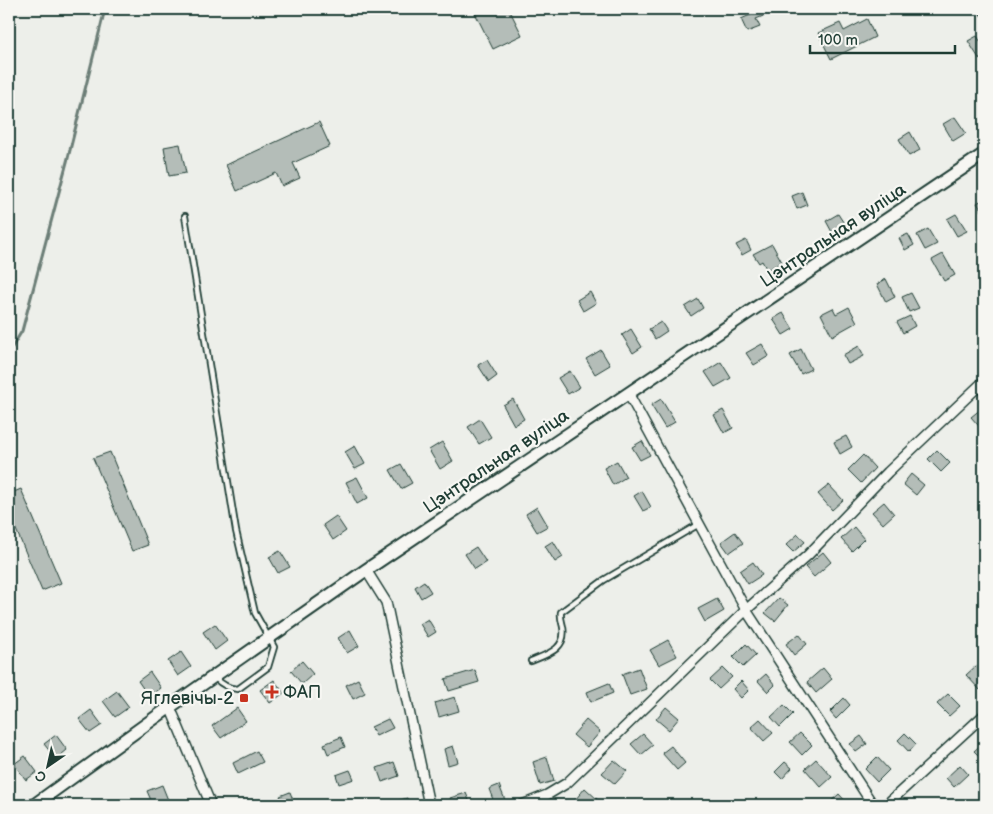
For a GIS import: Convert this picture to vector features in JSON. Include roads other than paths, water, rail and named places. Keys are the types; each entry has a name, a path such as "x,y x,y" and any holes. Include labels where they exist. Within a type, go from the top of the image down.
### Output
{"street":[{"name":"Цэнтральная вуліца","path":"34,805 366,570 984,154"},
{"path":"522,805 547,795 567,783 746,610 808,555 888,472 981,384"},
{"path":"628,394 746,610 873,805"},
{"path":"366,570 386,602 429,805"},
{"path":"170,707 211,805"},
{"path":"886,805 984,715"}],"lane":[{"path":"981,9 984,14"},
{"path":"185,216 236,531 255,612 274,647 272,659 268,667 238,689 222,685 213,677"},
{"path":"981,384 984,395"},
{"path":"532,661 554,652 561,645 564,634 560,616 562,612 604,580 699,524"}],"waterway":[{"path":"9,352 22,331 105,9"}],"place":[{"name":"ФАП","path":"272,692"},
{"name":"Яглевічы-2","path":"244,698"}]}
